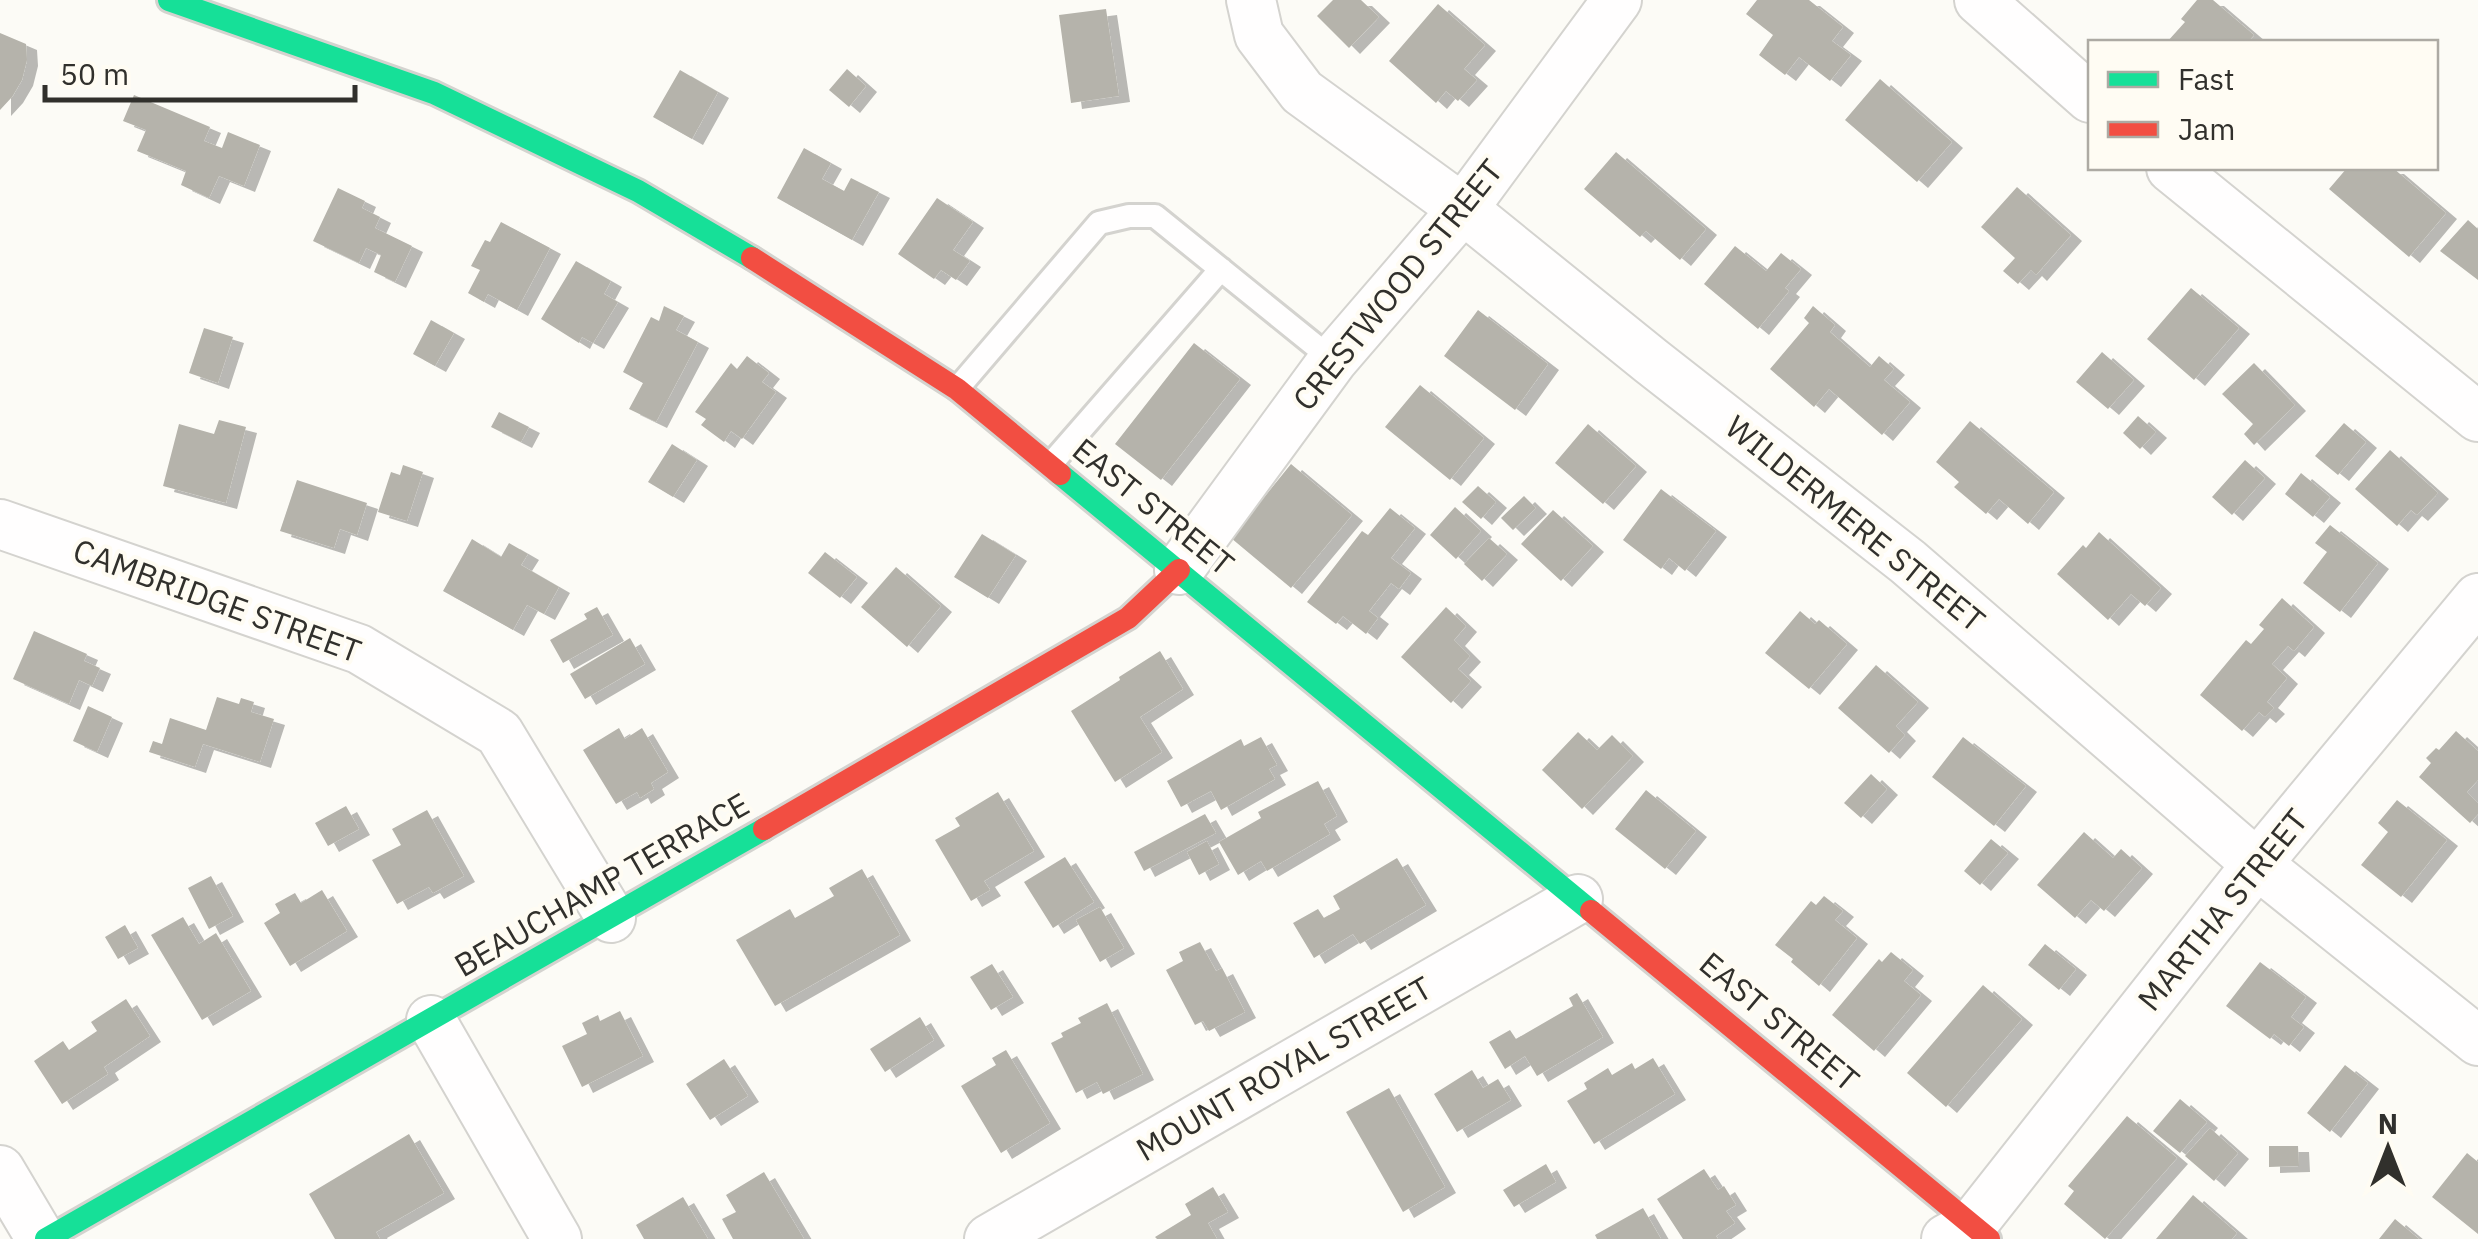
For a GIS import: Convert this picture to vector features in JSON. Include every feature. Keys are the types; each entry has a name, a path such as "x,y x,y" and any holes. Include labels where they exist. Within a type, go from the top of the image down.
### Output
{"main road":[{"name":"EAST STREET","path":"168,0 434,93 638,191 773,270 957,390 1578,899 1969,1234"},
{"name":"BEAUCHAMP TERRACE","path":"43,1239 612,918 1128,618 1179,570"}],"street":[{"name":"WILDERMERE STREET","path":"1250,0 1259,35 1302,92 1463,208 1908,562 2258,864 2478,1041"},
{"name":"CRESTWOOD STREET","path":"1179,570 1334,360 1463,208 1618,0"},
{"path":"1978,0 2088,96"},
{"path":"2173,170 2478,418"},
{"name":"CAMBRIDGE STREET","path":"0,524 359,649 499,733 612,918"},
{"name":"MARTHA STREET","path":"1969,1234 2258,864 2478,598"},
{"name":"MOUNT ROYAL STREET","path":"989,1239 1578,899"},
{"path":"431,1020 558,1239"},
{"path":"0,1170 43,1239"}],"lane":[{"path":"957,390 1099,223 1129,216 1155,216 1334,360"},
{"path":"1050,465 1221,269"}],"building":[{"path":"1333,0 1361,0 1379,17 1349,48 1317,16"},
{"path":"1757,0 1809,0 1843,27 1832,41 1851,55 1830,81 1799,57 1785,75 1759,55 1773,35 1746,14"},
{"path":"2197,0 2213,0 2254,35 2250,40 2169,40 2185,22 2181,19"},
{"path":"1438,4 1485,45 1464,69 1477,80 1458,101 1446,91 1436,103 1389,61"},
{"path":"1106,9 1119,96 1071,103 1059,15"},
{"path":"0,33 26,44 27,60 22,80 0,110"},
{"path":"847,69 866,86 849,107 829,90"},
{"path":"680,70 718,92 692,139 653,117"},
{"path":"1880,79 1952,142 1917,182 1845,120"},
{"path":"134,95 210,127 204,141 222,148 228,132 260,145 244,186 219,176 209,198 181,185 186,171 137,151 146,130 123,121"},
{"path":"804,148 831,163 822,179 844,191 851,178 879,192 852,240 777,198"},
{"path":"1616,152 1706,229 1680,260 1646,231 1640,237 1584,189"},
{"path":"2345,170 2395,170 2446,213 2409,257 2329,189"},
{"path":"2017,187 2071,235 2036,275 2031,270 2018,284 2003,271 2015,258 1981,227"},
{"path":"338,188 365,201 362,208 380,217 375,228 412,246 395,282 374,272 381,255 366,248 359,263 313,241"},
{"path":"937,198 973,222 953,250 970,261 956,280 941,270 934,279 898,254"},
{"path":"2468,220 2478,229 2478,280 2440,251"},
{"path":"501,222 550,248 517,310 488,294 484,302 468,293 480,270 471,266 485,240 490,242"},
{"path":"1735,246 1766,271 1781,253 1801,269 1785,288 1789,291 1758,329 1704,284"},
{"path":"576,261 611,281 604,294 618,302 593,343 582,337 579,343 541,319"},
{"path":"2191,288 2239,328 2194,380 2147,339"},
{"path":"664,306 684,316 676,330 698,342 656,422 629,409 643,383 623,372 651,317 659,321"},
{"path":"1813,306 1835,325 1830,332 1870,367 1879,356 1894,369 1884,380 1910,402 1882,435 1829,389 1814,407 1770,369 1809,323 1804,318"},
{"path":"1478,310 1548,364 1515,410 1444,356"},
{"path":"431,320 454,333 435,366 413,354"},
{"path":"204,328 233,337 218,383 189,373"},
{"path":"1194,343 1240,379 1161,480 1115,444"},
{"path":"2102,352 2134,380 2108,409 2076,382"},
{"path":"747,356 769,373 762,382 776,392 742,439 731,431 724,442 701,425 706,419 695,412 731,363 737,369"},
{"path":"2254,363 2295,405 2254,445 2244,434 2253,424 2222,394"},
{"path":"1420,385 1484,438 1450,480 1385,427"},
{"path":"499,412 529,427 521,442 491,427"},
{"path":"2138,416 2156,432 2140,449 2123,433"},
{"path":"219,420 246,427 226,503 163,486 179,424 214,434"},
{"path":"1970,421 2054,492 2028,524 1999,499 1986,514 1954,487 1959,482 1936,462"},
{"path":"2344,423 2366,442 2338,475 2315,456"},
{"path":"1588,424 1636,466 1603,504 1555,463"},
{"path":"672,444 697,460 673,497 648,482"},
{"path":"2390,450 2438,493 2417,515 2411,510 2397,526 2355,489"},
{"path":"2245,460 2265,478 2232,515 2212,497"},
{"path":"1291,464 1352,515 1291,588 1231,538"},
{"path":"403,465 423,472 407,521 378,512 391,472 400,475"},
{"path":"2301,473 2330,497 2313,517 2285,494"},
{"path":"297,480 367,503 357,535 340,529 334,548 280,531"},
{"path":"1478,486 1496,502 1481,519 1462,502"},
{"path":"1661,489 1716,531 1685,571 1669,558 1661,569 1623,540"},
{"path":"1524,496 1536,508 1513,530 1501,518"},
{"path":"1455,507 1481,531 1456,559 1430,535"},
{"path":"1390,508 1415,528 1391,558 1411,573 1399,589 1391,583 1369,611 1378,618 1366,634 1343,616 1336,624 1307,602 1362,531 1368,535"},
{"path":"1553,510 1593,546 1561,581 1521,544"},
{"path":"2330,525 2378,563 2340,612 2303,583 2327,552 2315,543"},
{"path":"2099,532 2161,588 2145,606 2131,594 2108,620 2057,574"},
{"path":"982,534 1016,555 988,598 954,577"},
{"path":"1489,538 1507,554 1482,581 1464,564"},
{"path":"472,539 501,557 509,543 528,554 521,565 559,587 544,614 527,605 513,630 443,591"},
{"path":"825,552 857,577 840,598 808,573"},
{"path":"896,567 941,606 907,647 861,607"},
{"path":"2282,598 2314,627 2294,651 2288,646 2272,664 2287,678 2267,702 2274,708 2265,717 2259,712 2242,731 2200,695 2246,640 2251,644 2264,629 2259,625"},
{"path":"597,607 613,635 563,663 550,640 587,619 584,614"},
{"path":"1446,607 1466,626 1454,640 1470,656 1458,669 1471,681 1451,703 1401,657"},
{"path":"1800,611 1815,624 1819,620 1847,644 1809,689 1765,653"},
{"path":"34,631 87,654 84,661 100,668 92,686 79,680 69,704 13,679"},
{"path":"630,638 645,664 585,699 570,674"},
{"path":"1160,651 1183,689 1140,717 1162,752 1115,782 1071,711"},
{"path":"1876,665 1918,702 1896,726 1905,735 1889,753 1838,708"},
{"path":"217,697 239,704 241,698 254,702 251,712 274,719 260,762 203,744 195,767 149,752 153,741 162,744 170,718 206,730"},
{"path":"88,706 112,717 97,752 73,741"},
{"path":"619,728 625,739 642,728 668,772 651,783 654,789 640,798 637,792 616,804 583,750"},
{"path":"2456,731 2478,751 2478,780 2467,792 2478,803 2478,814 2470,823 2419,777 2431,763 2426,758"},
{"path":"1578,732 1597,750 1612,735 1633,756 1582,809 1542,770"},
{"path":"1261,737 1277,765 1269,769 1275,779 1221,810 1211,791 1181,807 1167,781 1241,739 1244,746"},
{"path":"1963,737 2026,786 1994,826 1932,777"},
{"path":"1871,774 1887,789 1861,818 1844,803"},
{"path":"1318,781 1337,816 1324,824 1330,834 1267,871 1261,861 1238,875 1219,842 1261,818 1258,812"},
{"path":"1646,790 1696,831 1665,869 1615,829"},
{"path":"998,792 1034,851 984,881 990,890 971,901 935,840 960,826 955,818"},
{"path":"2397,800 2447,840 2401,897 2361,865 2388,832 2378,823"},
{"path":"346,806 359,829 328,846 315,823"},
{"path":"427,810 464,876 433,893 429,887 397,904 372,860 401,845 392,829"},
{"path":"1205,814 1216,833 1144,871 1134,852"},
{"path":"2084,832 2113,858 2121,849 2142,868 2104,911 2091,900 2075,918 2037,885"},
{"path":"1991,839 2008,853 1980,885 1964,871"},
{"path":"1207,841 1219,864 1199,875 1187,852"},
{"path":"1065,857 1094,902 1053,928 1024,882"},
{"path":"1397,858 1426,905 1360,944 1353,934 1314,958 1293,923 1318,909 1324,918 1340,909 1333,896"},
{"path":"862,869 900,935 775,1006 736,940 790,909 795,918 834,896 829,888"},
{"path":"211,876 233,916 209,929 188,888"},
{"path":"322,890 347,931 290,966 264,923 280,913 275,904 295,893 301,903"},
{"path":"1824,896 1843,911 1835,920 1857,938 1819,986 1775,945 1811,901 1816,905"},
{"path":"1100,907 1124,948 1100,962 1076,920"},
{"path":"183,917 199,944 216,933 251,991 202,1020 151,935"},
{"path":"125,925 138,948 118,959 105,937"},
{"path":"1200,942 1216,971 1222,968 1245,1012 1209,1031 1203,1021 1195,1025 1166,970 1183,961 1179,952"},
{"path":"2045,944 2076,969 2059,990 2028,965"},
{"path":"1891,952 1913,970 1904,981 1921,995 1874,1051 1832,1015 1879,959 1882,962"},
{"path":"2260,962 2306,997 2291,1017 2304,1027 2289,1046 2274,1034 2270,1039 2226,1006"},
{"path":"992,964 1013,997 991,1010 970,977"},
{"path":"1983,985 2022,1019 1946,1107 1907,1073"},
{"path":"1577,993 1603,1037 1537,1076 1525,1056 1505,1069 1489,1042 1510,1030 1516,1039 1573,1006 1569,998"},
{"path":"126,999 150,1036 104,1067 108,1074 62,1104 34,1061 63,1041 69,1050 97,1031 91,1022"},
{"path":"1107,1003 1143,1074 1103,1094 1097,1082 1076,1093 1051,1043 1081,1023 1078,1018"},
{"path":"620,1011 643,1056 582,1087 562,1046 587,1034 582,1023 598,1015 600,1021"},
{"path":"920,1017 934,1040 885,1072 870,1049"},
{"path":"1006,1050 1050,1123 1001,1153 961,1086 996,1065 992,1058"},
{"path":"1653,1058 1675,1094 1594,1144 1567,1101 1587,1089 1584,1083 1608,1068 1612,1075 1632,1063 1635,1069"},
{"path":"724,1059 748,1096 710,1120 686,1084"},
{"path":"2345,1065 2368,1083 2330,1132 2307,1113"},
{"path":"1472,1070 1483,1088 1498,1079 1511,1100 1457,1132 1434,1094"},
{"path":"1389,1088 1445,1187 1403,1212 1346,1112"},
{"path":"2180,1099 2207,1122 2180,1153 2153,1131"},
{"path":"2127,1116 2177,1158 2105,1239 2064,1204 2074,1191 2068,1186"},
{"path":"2210,1128 2238,1153 2214,1181 2185,1156"},
{"path":"409,1134 444,1193 376,1232 380,1239 335,1239 309,1194"},
{"path":"2269,1146 2298,1146 2299,1166 2269,1167"},
{"path":"2467,1153 2478,1162 2478,1234 2432,1197"},
{"path":"1546,1164 1556,1182 1514,1207 1503,1190"},
{"path":"1704,1169 1718,1190 1724,1186 1736,1205 1726,1211 1735,1223 1716,1236 1718,1239 1683,1239 1657,1199"},
{"path":"764,1172 804,1239 733,1239 722,1219 736,1212 726,1195"},
{"path":"1213,1187 1228,1212 1208,1223 1217,1239 1155,1237 1191,1215 1185,1204"},
{"path":"2193,1195 2237,1233 2232,1239 2156,1239"},
{"path":"683,1197 708,1239 644,1239 636,1225"},
{"path":"1643,1208 1661,1239 1597,1239 1595,1235"},
{"path":"2395,1219 2419,1239 2379,1239"}],"traffic: fast":[{"path":"169,0 434,93 638,191 752,258"},
{"path":"1060,474 1591,911"},
{"path":"46,1239 764,829"}],"traffic: jam":[{"path":"752,258 957,389 1060,474"},
{"path":"764,829 1128,618 1179,570"},
{"path":"1591,911 1989,1239"}]}
